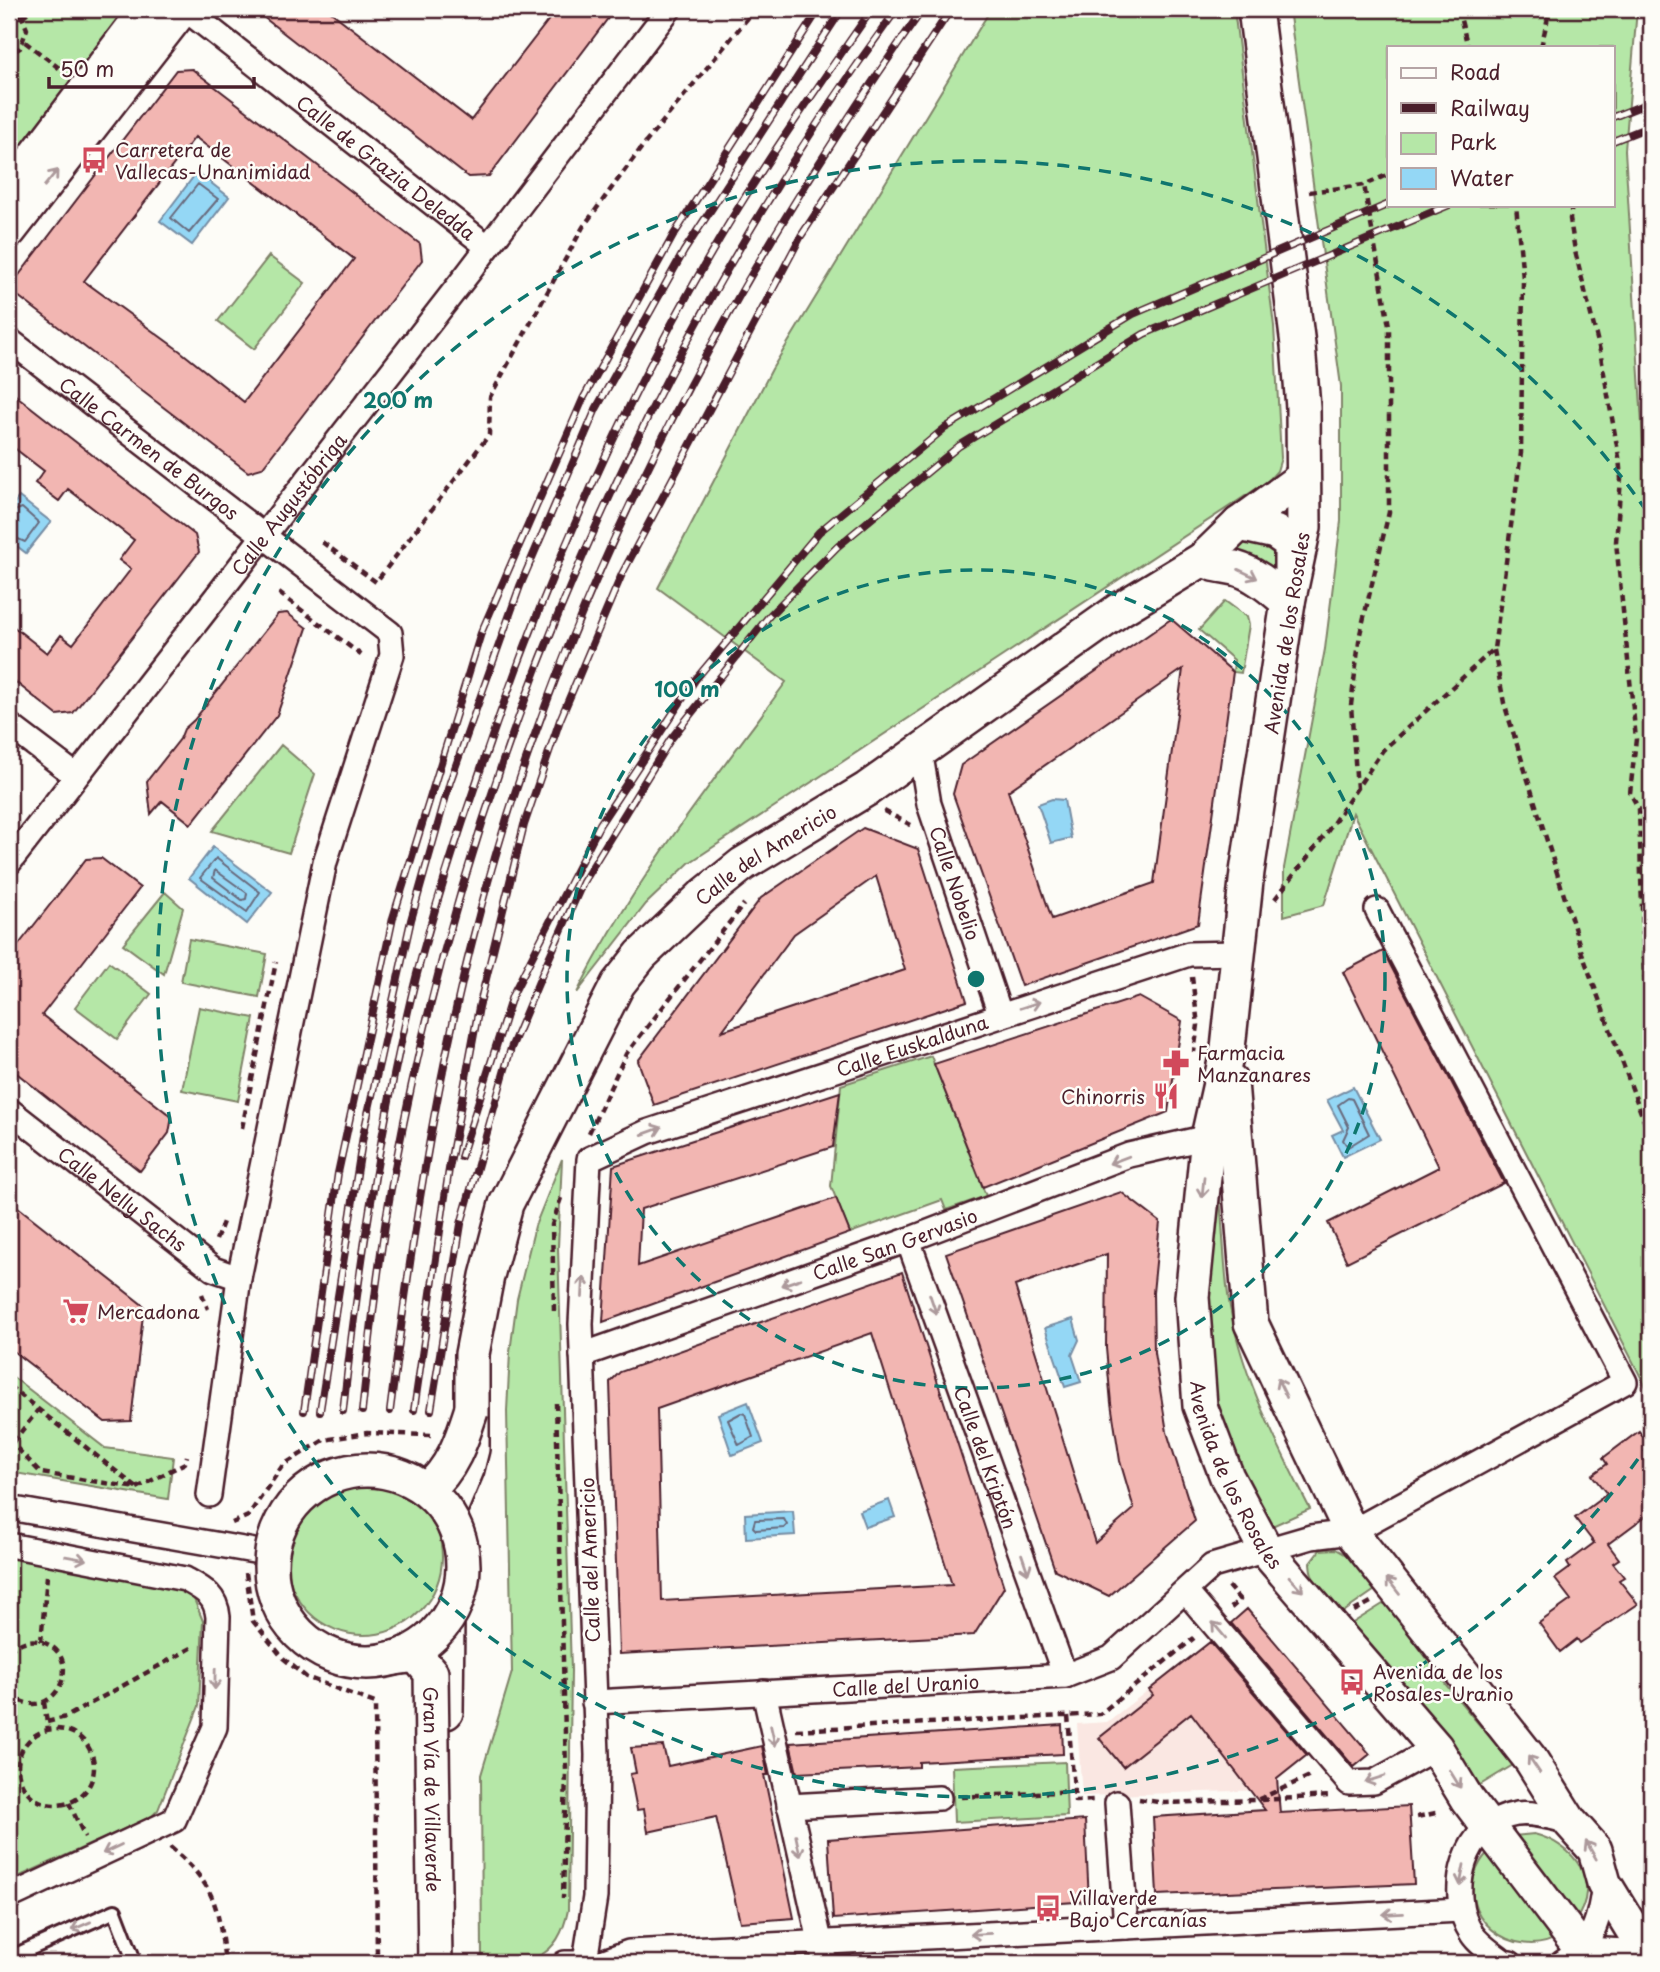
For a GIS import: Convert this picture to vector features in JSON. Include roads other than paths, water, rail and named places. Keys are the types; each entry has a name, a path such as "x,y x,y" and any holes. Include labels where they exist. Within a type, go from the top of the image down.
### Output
{"street":[{"path":"9,191 147,9"},
{"path":"9,231 183,9"},
{"name":"Calle de Grazia Deledda","path":"183,9 488,247"},
{"name":"Calle Augustóbriga","path":"9,863 488,247 669,9"},
{"name":"Avenida de los Rosales","path":"1255,9 1298,345 1303,408 1304,527 1290,594 1247,872 1228,1048 1208,1137 1192,1297 1200,1406 1227,1477 1267,1552 1436,1748 1467,1799 1489,1825 1580,1959"},
{"name":"Calle Carmen de Burgos","path":"9,340 390,633 392,655 326,862 239,1278"},
{"name":"Calle del Americio","path":"437,1502 467,1469 472,1444 472,1354 487,1276 506,1204 618,984 641,955 703,896 743,864 867,789 1119,610 1203,559 1239,524 1303,478"},
{"path":"1203,559 1210,564 1236,568 1290,594 1291,543 1275,533 1239,524"},
{"path":"9,725 75,775"},
{"name":"Calle Nobelio","path":"920,750 929,804 1000,1014"},
{"path":"1351,1532 1625,1382 1377,910"},
{"name":"Calle Euskalduna","path":"586,1150 1189,954 1239,953"},
{"name":"Avenida de los Rosales","path":"1228,1048 1251,1323 1351,1532 1531,1760 1570,1822 1595,1850 1604,1883 1649,1955 1580,1959"},
{"name":"Calle Nelly Sachs","path":"9,1110 213,1269 239,1278"},
{"name":"Calle San Gervasio","path":"582,1355 908,1240 1129,1155 1208,1137"},
{"name":"Calle del Americio","path":"585,1963 595,1897 594,1702 582,1355 586,1150"},
{"name":"Calle del Kriptón","path":"908,1240 1065,1676"},
{"path":"209,1494 239,1278"},
{"path":"9,1508 258,1560 272,1584 282,1611 300,1635 324,1652 352,1661 382,1660 419,1647 447,1619 456,1602 463,1563 461,1543 437,1502 399,1475 357,1470 316,1484 285,1514 258,1560"},
{"name":"Calle del Uranio","path":"594,1702 1065,1676 1111,1658 1212,1566 1311,1537 1351,1532"},
{"path":"9,1545 185,1579 203,1588 216,1602 215,1727 174,1820 9,1897"},
{"path":"1186,1592 1349,1783 1374,1782 1436,1748"},
{"name":"Gran Vía de Villaverde","path":"447,1619 448,1963"},
{"name":"Gran Vía de Villaverde","path":"382,1660 416,1655 431,1673 435,1963"},
{"path":"764,1692 822,1953"},
{"path":"789,1806 939,1798"},
{"path":"1117,1801 1126,1927"},
{"path":"1510,1963 1504,1962 1473,1935 1461,1910 1460,1881 1467,1851 1489,1825 1516,1814 1545,1815 1570,1822"},
{"name":"Avenida de los Rosales","path":"1580,1959 1600,1917 1604,1883"},
{"path":"585,1963 629,1952 822,1953 1126,1927 1461,1910"}],"lane":[{"path":"9,1958 115,1911 135,1963"}],"water":[{"path":"197,172 229,197 192,245 160,221"},
{"path":"19,497 51,522 26,553 9,540 9,510"},
{"path":"1052,799 1064,800 1071,838 1051,843 1038,804"},
{"path":"213,847 272,892 247,924 189,878"},
{"path":"1353,1087 1380,1139 1343,1157 1332,1135 1343,1130 1327,1100"},
{"path":"1073,1319 1079,1340 1072,1355 1081,1382 1065,1387 1045,1328"},
{"path":"748,1402 763,1443 732,1455 718,1414"},
{"path":"889,1500 895,1517 865,1527 859,1511"},
{"path":"793,1511 795,1535 746,1538 745,1514"}],"railway":[{"path":"304,1411 338,1173 393,918 481,633 583,399 673,236 819,9"},
{"path":"320,1411 363,1136 411,920 450,782 520,586 596,409 684,251 842,9"},
{"path":"343,1411 371,1203 411,998 449,865 523,652 606,454 670,326 744,199 872,9"},
{"path":"362,1411 390,1193 430,1007 472,855 523,705 582,557 650,414 725,274 807,139 897,9"},
{"path":"390,1411 424,1173 446,1055 473,938 509,813 551,690 600,570 655,453 715,338 780,226 923,9"},
{"path":"414,1410 449,1169 479,1007 524,825 560,720 622,574 801,236 951,9"},
{"path":"1614,117 1651,102"},
{"path":"1614,141 1651,126"},
{"path":"461,1157 512,996 600,824 695,680 819,532 945,428 1133,314 1387,205"},
{"path":"431,1410 461,1224 511,1048 545,967 583,882 670,740 769,616 837,547 959,446 1144,334 1447,206"}],"place":[{"name":"Carretera de Vallecas-Unanimidad","path":"94,160"},
{"name":"Farmacia Manzanares","path":"1176,1063"},
{"name":"Chinorris","path":"1166,1096"},
{"name":"Mercadona","path":"76,1311"},
{"name":"Avenida de los Rosales-Uranio","path":"1352,1682"},
{"name":"Villaverde Bajo Cercanías","path":"1048,1908"}]}
